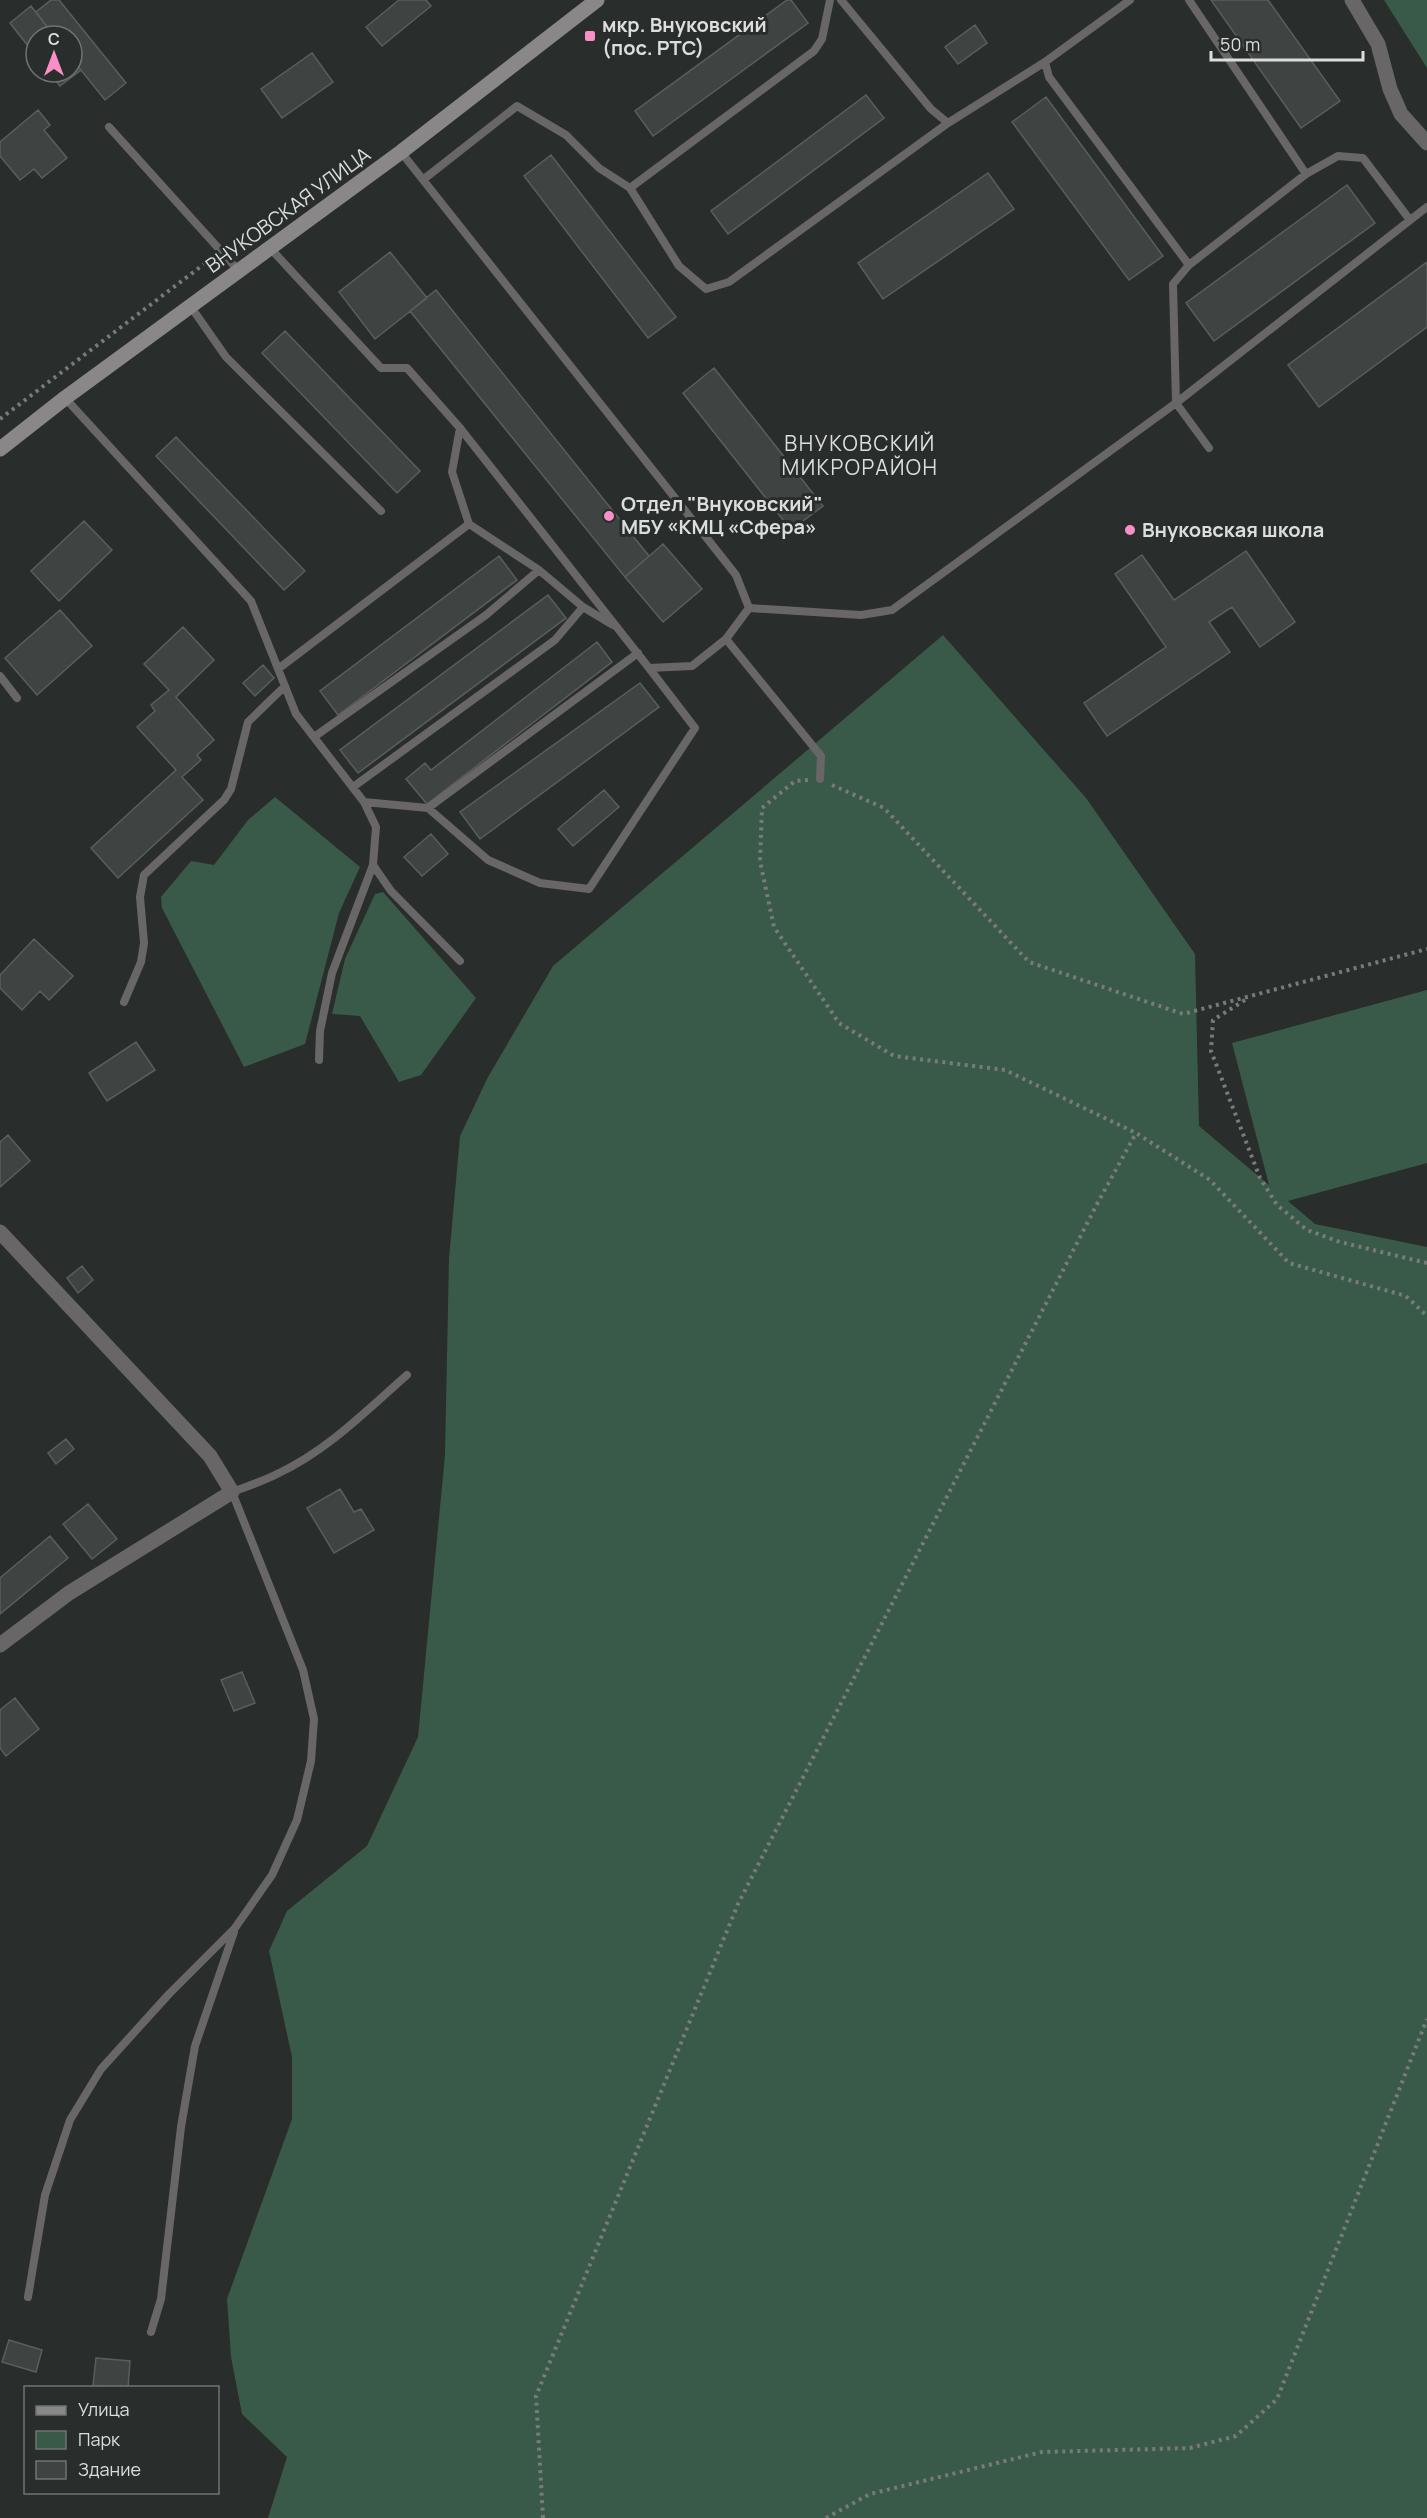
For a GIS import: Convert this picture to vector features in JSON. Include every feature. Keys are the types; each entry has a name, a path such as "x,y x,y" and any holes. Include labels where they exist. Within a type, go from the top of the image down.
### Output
{"main road":[{"name":"ВНУКОВСКАЯ УЛИЦА","path":"0,449 65,398 191,308 401,152 597,0"}],"street":[{"path":"1352,0 1378,44 1390,89 1401,114 1427,143"},
{"path":"0,1232 210,1456 232,1492 69,1593 0,1645"}],"lane":[{"path":"630,188 814,51 822,39 830,0"},
{"path":"841,0 931,109 948,123"},
{"path":"424,179 517,106 566,135 599,168 630,188 679,266 706,289 729,282 948,123 1045,62 1130,0"},
{"path":"1189,0 1306,174"},
{"path":"1045,62 1049,77 1189,265"},
{"path":"109,127 239,272"},
{"path":"401,152 736,575 749,608"},
{"path":"1209,448 1176,403 1173,284 1189,265 1306,174 1338,156 1363,158 1410,220"},
{"path":"749,608 861,615 892,610 1176,403 1427,207"},
{"path":"270,248 381,368 407,368 460,428 619,628 695,728 589,889 540,884 488,860 428,808 364,802"},
{"path":"191,308 226,357 381,511"},
{"path":"65,398 250,601 296,714 364,802 376,827 373,865 332,973 320,1031 319,1060"},
{"path":"460,428 452,472 469,524 539,570 583,607 619,628"},
{"path":"278,669 469,524"},
{"path":"314,737 486,615 539,570"},
{"path":"352,787 555,640 583,607"},
{"path":"649,668 692,666 726,639 749,608"},
{"path":"726,639 821,756 820,779"},
{"path":"428,808 638,653"},
{"path":"0,676 16,698"},
{"path":"124,1002 141,962 144,943 140,897 144,875 224,800 231,789 248,722 285,686"},
{"path":"373,865 391,891 460,960"},
{"path":"28,2297 45,2195 70,2120 101,2069 169,1994 235,1928 272,1875 297,1820 311,1761 314,1719 303,1670 232,1492 280,1473 311,1455 339,1435 407,1375"},
{"path":"151,2332 161,2299 181,2127 195,2046 235,1928"}],"path":[{"path":"0,419 221,251"},
{"path":"1427,949 1248,999 1183,1014 1029,962 885,808 820,779 795,781 762,808 760,861 774,927 840,1023 894,1056 1005,1070 1136,1133 1210,1179 1289,1263 1406,1296 1427,1316"},
{"path":"1248,999 1213,1020 1211,1051 1260,1178 1277,1205 1307,1230 1340,1242 1427,1263"},
{"path":"543,2518 536,2396 738,1904 1079,1238 1136,1133"},
{"path":"826,2518 870,2494 1042,2452 1190,2448 1236,2436 1277,2399 1427,2019"}],"green space":[{"path":"1384,0 1427,0 1427,68"},
{"path":"943,635 1086,798 1195,954 1199,1126 1269,1185 1232,1043 1427,990 1427,1163 1288,1201 1315,1224 1427,1247 1427,2518 268,2518 287,2457 242,2414 231,2357 227,2299 292,2119 292,2057 269,1951 287,1911 367,1846 418,1737 445,1455 449,1258 460,1136 488,1077 553,966"},
{"path":"275,797 360,867 339,913 305,1044 244,1067 162,908 161,897 191,861 214,865 248,820"},
{"path":"383,892 476,998 421,1075 399,1082 360,1016 332,1014 345,959 375,894"}],"building":[{"path":"51,0 59,0 78,24 45,24 36,12"},
{"path":"399,0 426,0 431,6 382,46 366,27"},
{"path":"787,0 791,0 808,23 653,136 635,111"},
{"path":"1211,0 1268,0 1340,101 1301,128"},
{"path":"31,6 45,24 24,24 24,41 10,23"},
{"path":"975,25 987,43 958,64 945,47"},
{"path":"84,31 126,83 105,100 84,74"},
{"path":"312,53 333,82 282,118 261,89"},
{"path":"866,95 884,118 728,234 711,211"},
{"path":"1046,97 1163,256 1129,280 1012,122"},
{"path":"38,110 50,125 44,130 67,158 42,178 34,169 20,180 0,156 0,142"},
{"path":"551,155 676,317 648,338 524,176"},
{"path":"988,173 1014,209 883,299 858,263"},
{"path":"1347,185 1375,223 1214,341 1186,303"},
{"path":"390,252 427,298 375,339 339,292"},
{"path":"1427,262 1427,327 1319,407 1288,365"},
{"path":"436,290 649,556 625,577 410,311"},
{"path":"285,331 420,471 397,493 262,353"},
{"path":"714,368 823,506 791,530 683,393"},
{"path":"176,437 305,571 284,590 156,456"},
{"path":"84,521 112,550 59,601 31,571"},
{"path":"663,544 702,589 663,622 625,577"},
{"path":"1246,551 1295,622 1260,647 1232,607 1209,622 1230,652 1107,736 1084,703 1166,647 1115,574 1142,555 1174,600"},
{"path":"499,556 517,580 338,715 320,691"},
{"path":"548,595 566,618 358,773 340,750"},
{"path":"60,610 92,646 37,695 5,658"},
{"path":"183,627 214,660 176,697 214,740 197,755 201,760 182,777 203,800 118,878 91,848 176,770 137,727 155,711 151,705 169,690 144,664"},
{"path":"597,642 612,662 427,804 406,779 425,763 431,770"},
{"path":"263,665 274,678 255,696 243,683"},
{"path":"640,683 659,707 480,839 460,812"},
{"path":"604,790 619,807 573,846 558,829"},
{"path":"431,834 448,854 422,876 404,857"},
{"path":"34,939 73,976 49,1000 40,991 22,1010 0,988 0,975"},
{"path":"136,1042 155,1070 107,1101 89,1073"},
{"path":"8,1135 30,1161 0,1187 0,1142"},
{"path":"82,1266 93,1280 78,1293 67,1278"},
{"path":"66,1439 74,1449 56,1464 48,1453"},
{"path":"340,1489 354,1512 361,1509 374,1530 334,1553 307,1508"},
{"path":"88,1504 117,1539 92,1559 63,1524"},
{"path":"50,1536 68,1558 0,1614 0,1578"},
{"path":"242,1672 255,1703 234,1711 221,1680"},
{"path":"15,1698 39,1729 6,1756 0,1748 0,1710"},
{"path":"9,2340 42,2350 36,2372 2,2362"},
{"path":"96,2358 130,2361 128,2386 93,2386"}],"place":[{"name":"мкр. Внуковский (пос. РТС)","path":"590,36"},
{"name":"Отдел \"Внуковский\" МБУ «КМЦ «Сфера»","path":"609,516"},
{"name":"Внуковская школа","path":"1130,530"}],"district":[{"name":"ВНУКОВСКИЙ МИКРОРАЙОН","path":"860,456"}]}
